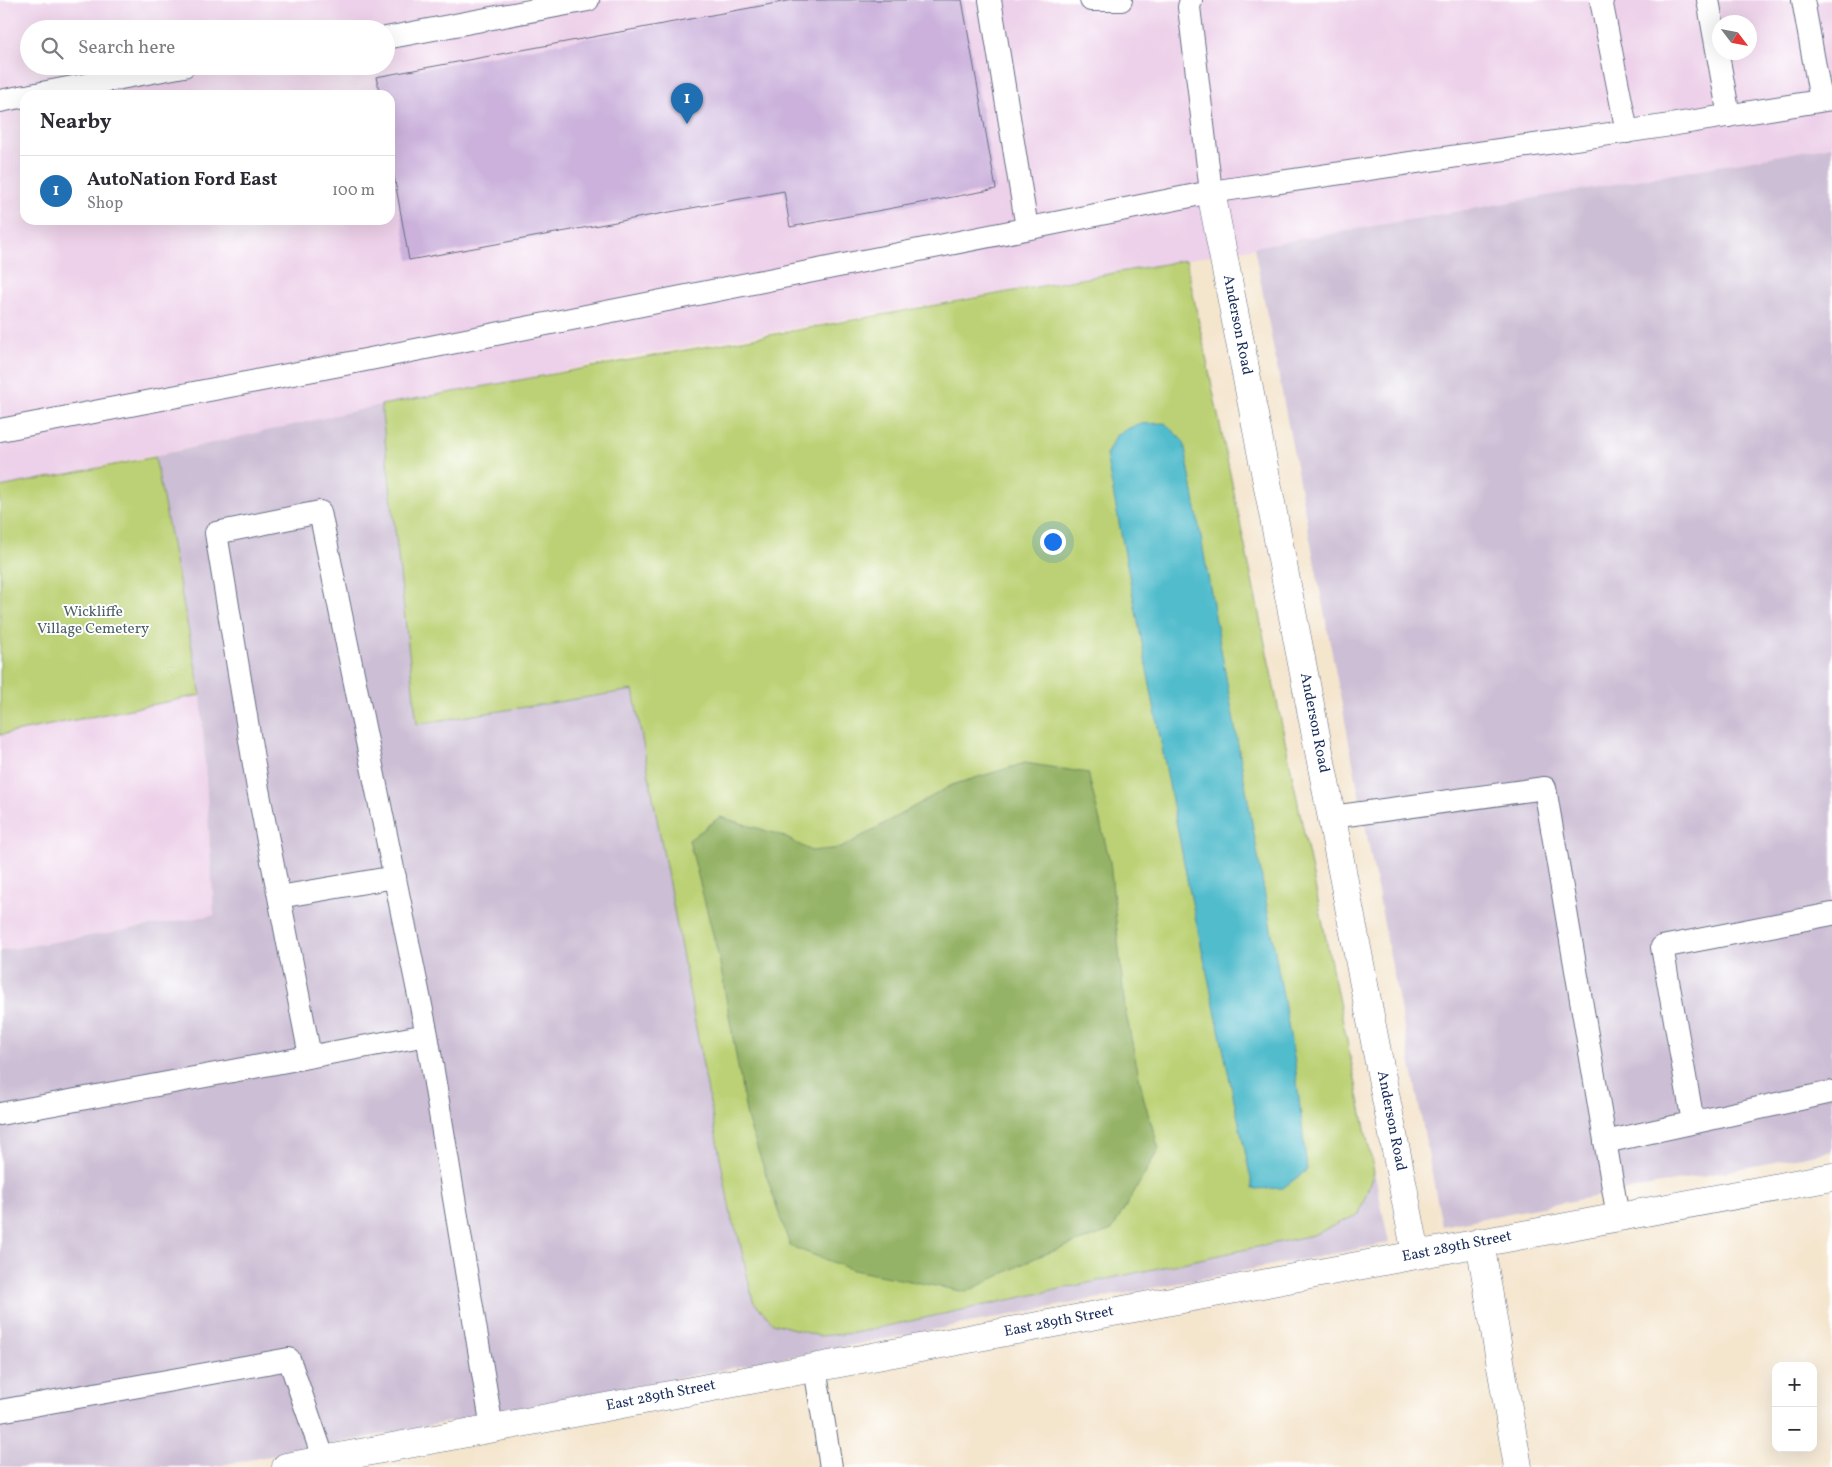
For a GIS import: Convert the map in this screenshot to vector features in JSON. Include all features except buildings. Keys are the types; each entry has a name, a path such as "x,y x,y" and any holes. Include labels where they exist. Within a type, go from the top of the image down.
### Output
{"street":[{"name":"Anderson Road","path":"1211,192 1416,1254"},
{"name":"East 289th Street","path":"286,1467 1832,1177"},
{"path":"1480,1242 1518,1467"}],"lane":[{"path":"395,36 588,0"},
{"path":"990,0 1027,228"},
{"path":"1092,0 1121,0"},
{"path":"1191,0 1189,7 1201,95 1211,192"},
{"path":"1601,0 1627,132"},
{"path":"1708,0 1729,116"},
{"path":"0,430 355,362 1211,192 1627,132 1826,100 1803,0"},
{"path":"57,90 137,75"},
{"path":"0,101 20,97"},
{"path":"310,1056 258,789 216,533 320,512 427,1036 492,1428"},
{"path":"1332,817 1545,788 1618,1216"},
{"path":"279,898 395,877"},
{"path":"1693,1122 1662,947 1832,914"},
{"path":"0,1114 427,1036"},
{"path":"1605,1142 1832,1092"},
{"path":"0,1412 288,1359 324,1460"},
{"path":"815,1368 831,1467"}],"shaded area":[{"path":"0,0 1832,0 1832,146 619,359 0,487"},
{"path":"1832,146 1832,1151 1442,1226 1254,247"},
{"path":"1186,260 1389,1243 212,1467 0,1467 0,951 214,915 201,695 155,456 381,405"},
{"path":"201,695 214,915 0,951 0,735"}],"green space":[{"path":"1186,260 1374,1172 1359,1214 1313,1235 854,1333 819,1336 773,1323 753,1301 738,1234 732,1221 633,690 417,724 381,405"},
{"name":"Wickliffe Village Cemetery","path":"155,457 201,695 0,735 0,487"},
{"path":"1025,763 1088,773 1110,862 1125,1009 1144,1100 1159,1149 1112,1230 1037,1257 966,1292 853,1270 790,1246 747,1118 719,958 689,840 720,817 781,835 811,851 841,848 952,785"}],"water":[{"path":"1165,423 1184,442 1295,1063 1307,1170 1283,1188 1253,1189 1188,884 1106,455 1117,434 1138,424"}],"place":[{"name":"AutoNation Ford East","path":"687,124"}]}
